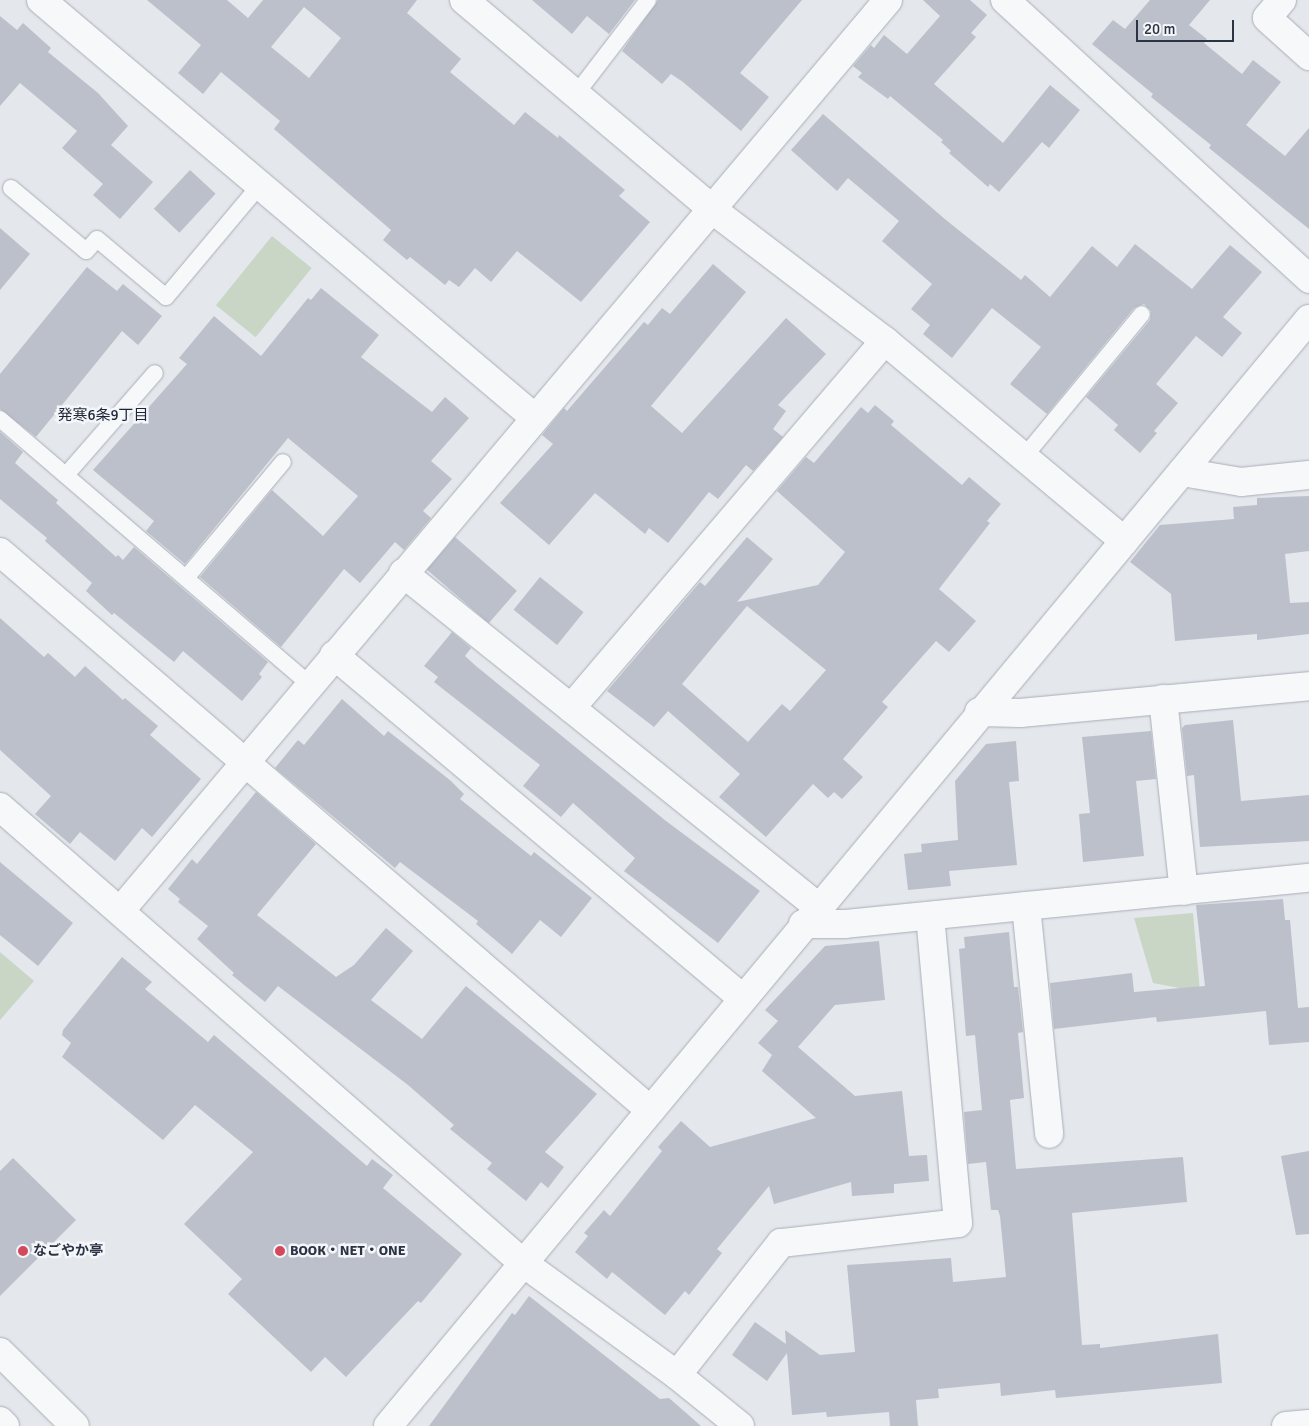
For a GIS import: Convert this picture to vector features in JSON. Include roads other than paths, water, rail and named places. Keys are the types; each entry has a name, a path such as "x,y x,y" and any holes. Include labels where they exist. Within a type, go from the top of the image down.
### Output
{"street":[{"path":"41,0 534,417"},
{"path":"464,0 713,210 885,341 1124,540"},
{"path":"121,910 534,417 713,210 888,0"},
{"path":"1005,0 1309,280"},
{"path":"1282,0 1267,18 1309,56"},
{"path":"388,1426 810,915 1309,319"},
{"path":"571,708 885,341"},
{"path":"1182,472 1241,482 1309,475"},
{"path":"0,552 649,1109"},
{"path":"403,573 571,708 810,915 845,924 1184,891 1309,883"},
{"path":"334,655 742,997"},
{"path":"979,712 1020,713 1309,686"},
{"path":"1163,700 1184,891"},
{"path":"0,807 121,910 522,1262 677,1374 740,1426"},
{"path":"1026,906 1049,1134"},
{"path":"677,1374 781,1243 958,1223 930,916"},
{"path":"0,1352 75,1426"},
{"path":"0,1421 5,1426"},
{"path":"1286,1426 1309,1424"}],"lane":[{"path":"576,94 648,0"},
{"path":"10,188 86,251 97,239 166,297 260,186"},
{"path":"1024,457 1142,314"},
{"path":"66,475 155,373"},
{"path":"0,419 310,684"},
{"path":"186,578 283,462"}],"place":[{"name":"なごやか亭","path":"23,1251"},
{"name":"BOOK・NET・ONE","path":"280,1251"}],"district":[{"name":"発寒6条9丁目","path":"103,416"}]}
